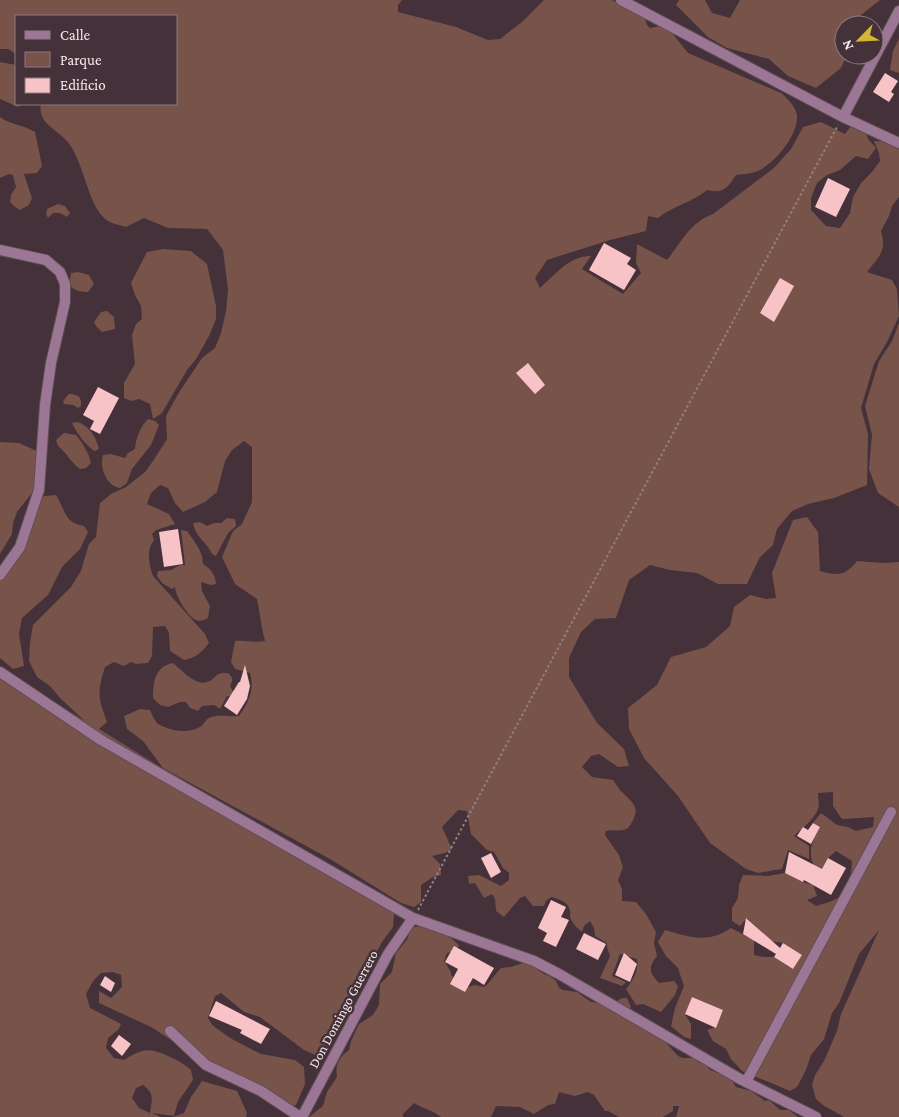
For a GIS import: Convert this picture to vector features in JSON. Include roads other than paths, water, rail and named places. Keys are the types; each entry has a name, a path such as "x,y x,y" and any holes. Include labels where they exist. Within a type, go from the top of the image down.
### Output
{"street":[{"path":"621,0 843,116 899,143"},
{"path":"843,116 899,11"},
{"path":"0,250 46,260 60,272 65,284 66,302 44,405 40,490 20,546 0,575"},
{"path":"0,672 101,740 413,918 534,961 746,1082 816,1117"},
{"path":"746,1082 891,812"},
{"name":"Don Domingo Guerrero","path":"301,1117 388,954 413,918"},
{"path":"170,1032 206,1065 261,1091 301,1117"}]}
